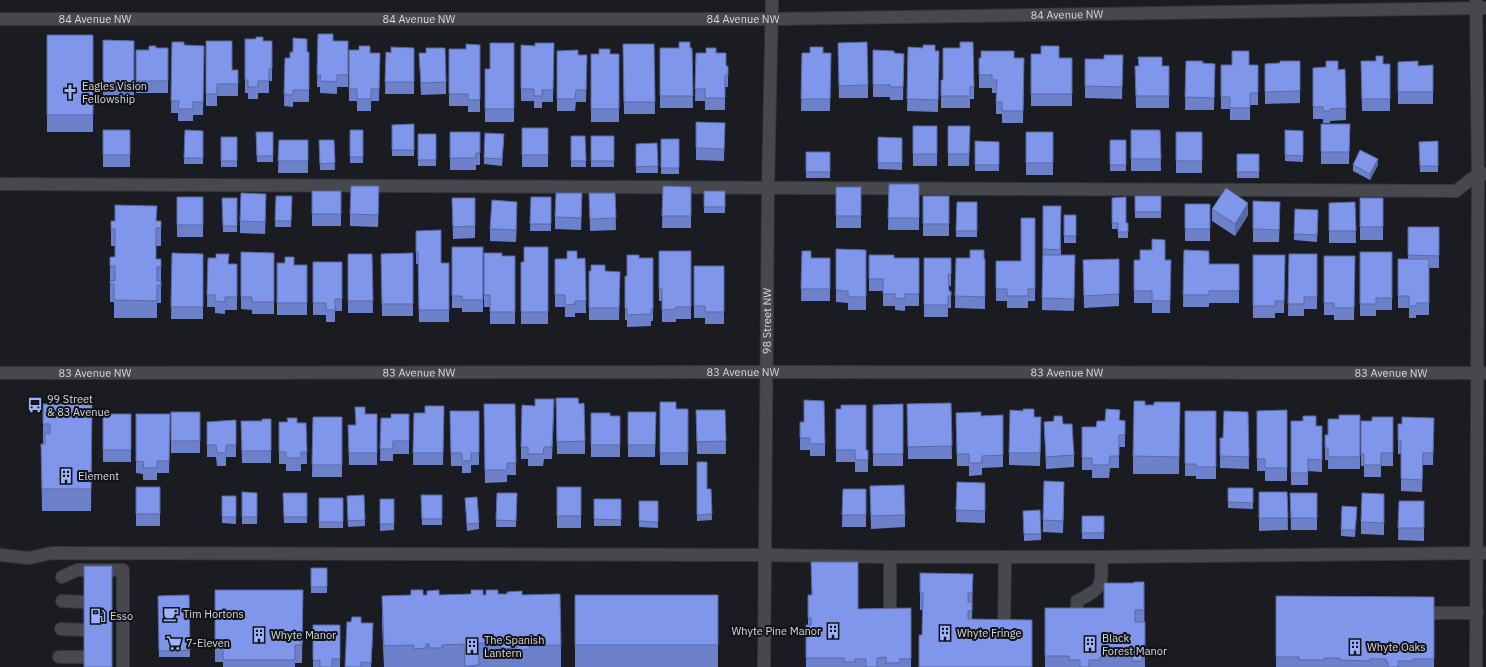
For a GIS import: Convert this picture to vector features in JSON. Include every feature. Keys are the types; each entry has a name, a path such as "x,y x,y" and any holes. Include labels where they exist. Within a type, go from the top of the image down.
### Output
{"street":[{"name":"98 Street NW","path":"764,667 768,187 772,0"},
{"name":"84 Avenue NW","path":"0,19 772,19 1479,5"},
{"path":"1476,667 1477,613 1481,553 1482,373 1482,174 1479,5"},
{"path":"0,184 1456,191 1482,174"},
{"name":"83 Avenue NW","path":"0,373 1482,373"},
{"path":"0,555 29,558 52,553 1101,557 1481,553"},
{"path":"890,557 890,623"},
{"path":"1004,630 1005,557"},
{"path":"1077,626 1077,601 1094,592 1102,582 1101,557"},
{"path":"62,577 77,570 123,570 118,602 119,661"},
{"path":"62,601 84,602"},
{"path":"1407,612 1477,613"},
{"path":"61,629 84,630"},
{"path":"59,657 84,657"}],"building":[{"path":"318,34 333,34 333,41 348,41 348,75 337,75 337,82 320,81 321,75 317,75"},
{"name":"Eagles Vision Fellowship","path":"47,35 93,35 93,115 47,115"},
{"path":"256,37 263,37 263,41 272,41 272,69 269,69 269,81 258,81 258,87 248,87 248,80 245,80 245,39 256,39"},
{"path":"293,38 307,39 307,52 309,52 309,90 293,90 293,95 284,94 285,58 290,58 290,52 293,52"},
{"path":"103,40 134,41 134,85 103,85"},
{"path":"206,41 232,41 232,70 238,70 238,84 217,84 217,94 206,94"},
{"path":"172,42 184,42 184,45 204,46 203,102 193,102 193,109 178,109 179,101 171,101"},
{"path":"679,42 690,42 690,48 692,48 693,96 660,96 660,48 679,48"},
{"path":"867,42 868,85 839,86 838,43"},
{"path":"960,42 973,42 974,87 970,87 970,96 941,96 941,80 943,80 943,48 960,48"},
{"path":"490,43 514,43 514,109 485,109 485,69 490,69"},
{"path":"535,43 554,43 553,90 542,90 542,96 534,96 534,89 521,89 521,45 535,46"},
{"path":"466,44 480,45 480,100 468,100 468,94 449,94 449,49 466,49"},
{"path":"623,44 654,44 655,102 624,102"},
{"path":"923,45 935,45 935,51 939,51 938,100 907,99 908,47 923,48"},
{"path":"149,46 156,46 156,48 168,48 168,81 136,81 136,50 149,50"},
{"path":"359,46 370,46 370,53 380,53 379,89 371,89 371,99 357,99 357,89 349,89 349,50 359,50"},
{"path":"1041,46 1059,46 1059,58 1072,58 1072,94 1031,94 1031,54 1041,54"},
{"path":"391,47 414,48 414,82 385,82 386,52 391,53"},
{"path":"810,47 823,47 823,53 831,53 830,99 801,99 802,53 810,53"},
{"path":"426,48 445,48 446,82 421,83 419,53 426,53"},
{"path":"706,48 716,48 716,53 726,53 728,75 725,75 725,98 705,98 705,89 695,89 696,53 706,53"},
{"path":"599,49 610,49 610,54 619,54 619,109 591,109 591,54 599,54"},
{"path":"578,50 578,55 587,55 586,90 576,90 575,99 557,99 557,51"},
{"path":"873,50 894,51 894,53 904,54 903,87 873,85"},
{"path":"981,51 1014,51 1014,58 1024,58 1023,111 1002,111 1002,102 996,102 997,80 992,80 992,75 979,75 979,58 981,58"},
{"path":"1232,51 1249,51 1249,65 1258,65 1258,93 1250,93 1250,108 1230,108 1230,97 1221,97 1221,65 1232,65"},
{"path":"1104,55 1123,55 1122,87 1085,86 1085,59 1104,59"},
{"path":"1376,56 1383,56 1383,64 1390,64 1390,99 1362,99 1361,61 1376,61"},
{"path":"1138,57 1162,57 1162,66 1169,66 1169,96 1136,96 1135,66 1139,66"},
{"path":"1186,61 1203,61 1202,63 1215,64 1214,98 1185,97"},
{"path":"1280,61 1300,61 1300,91 1265,92 1265,64 1280,63"},
{"path":"1326,61 1338,61 1338,70 1345,69 1346,108 1323,111 1323,107 1313,107 1313,68 1326,67"},
{"path":"1418,61 1418,66 1433,65 1433,92 1398,92 1398,62"},
{"path":"696,122 725,123 724,149 696,148"},
{"path":"414,124 414,150 392,150 392,125"},
{"path":"1321,124 1350,124 1349,152 1321,152"},
{"path":"913,126 937,126 937,154 913,154"},
{"path":"948,126 970,126 969,154 948,154"},
{"path":"522,128 548,128 548,155 522,155"},
{"path":"103,130 130,130 130,155 103,155"},
{"path":"185,130 203,131 203,158 184,158"},
{"path":"350,130 363,130 363,157 350,157"},
{"path":"1131,130 1160,130 1161,159 1131,159"},
{"path":"1285,130 1303,131 1303,156 1285,155"},
{"path":"256,132 273,132 273,156 257,156"},
{"path":"450,132 480,132 480,153 476,153 476,158 450,158"},
{"path":"1026,132 1053,132 1053,163 1026,163"},
{"path":"1176,132 1202,132 1202,161 1176,161"},
{"path":"485,133 504,134 502,159 484,158"},
{"path":"418,134 436,134 436,160 418,160"},
{"path":"571,136 585,136 586,161 571,161"},
{"path":"591,136 614,136 614,161 591,161"},
{"path":"221,137 237,137 237,161 221,161"},
{"path":"878,137 902,138 902,163 878,163"},
{"path":"661,139 679,139 679,168 661,168"},
{"path":"279,140 308,140 308,161 278,161"},
{"path":"319,140 334,140 335,163 320,164"},
{"path":"1110,140 1126,140 1126,165 1110,165"},
{"path":"975,141 999,142 999,165 975,165"},
{"path":"1438,141 1438,166 1420,166 1419,142"},
{"path":"657,143 658,166 636,167 636,144"},
{"path":"1360,150 1378,159 1370,174 1353,165"},
{"path":"806,152 830,152 830,172 806,172"},
{"path":"1237,154 1259,154 1259,172 1237,172"},
{"path":"889,184 919,184 919,218 888,218"},
{"path":"351,186 379,186 378,215 350,214"},
{"path":"663,186 691,187 691,216 662,216"},
{"path":"836,187 861,187 861,216 836,216"},
{"path":"1226,188 1248,203 1235,224 1212,209"},
{"path":"312,191 341,191 341,214 312,214"},
{"path":"704,191 725,191 725,207 704,207"},
{"path":"241,193 266,194 265,222 240,221"},
{"path":"556,193 582,193 581,218 555,217"},
{"path":"589,193 615,193 616,218 590,219"},
{"path":"276,196 292,196 291,221 275,221"},
{"path":"923,196 949,196 949,224 923,224"},
{"path":"1135,196 1161,196 1161,212 1135,212"},
{"path":"177,197 203,197 203,225 177,225"},
{"path":"531,197 551,197 551,224 530,224"},
{"path":"1126,197 1126,223 1128,223 1128,232 1118,232 1118,223 1112,223 1112,198"},
{"path":"222,198 237,198 237,226 223,226"},
{"path":"452,198 475,198 475,226 453,227"},
{"path":"1360,198 1383,198 1383,227 1360,227"},
{"path":"492,200 517,202 516,230 490,229"},
{"path":"1253,201 1280,202 1279,230 1253,229"},
{"path":"957,202 977,202 977,231 956,231"},
{"path":"1355,202 1356,231 1329,231 1329,203"},
{"path":"1185,204 1210,204 1210,229 1185,229"},
{"path":"115,205 157,206 156,221 161,221 161,228 156,228 156,259 161,259 161,267 157,267 157,281 161,281 161,286 157,285 157,301 114,300 114,284 110,284 110,281 115,281 115,266 110,266 110,257 115,257 115,229 111,229 111,221 115,221"},
{"path":"1043,206 1061,206 1060,250 1043,249"},
{"path":"1295,209 1318,210 1317,235 1294,234"},
{"path":"1064,215 1076,215 1076,236 1064,236"},
{"path":"1021,218 1035,218 1035,289 1028,289 1028,296 1007,296 1007,289 996,289 996,261 1021,261"},
{"path":"1408,227 1439,227 1439,256 1408,255"},
{"path":"441,230 441,263 449,263 449,310 419,310 418,252 416,252 416,231"},
{"path":"1152,239 1165,240 1165,260 1171,260 1170,301 1152,301 1152,291 1134,291 1134,260 1140,260 1140,250 1152,250"},
{"path":"452,247 483,247 483,300 462,300 462,296 452,296"},
{"path":"524,247 548,247 548,312 521,312 521,262 524,262"},
{"path":"836,249 866,250 866,297 848,297 848,291 836,290"},
{"path":"970,250 984,250 985,297 955,296 956,258 970,258"},
{"path":"1184,250 1209,251 1209,264 1239,264 1239,291 1209,291 1209,295 1183,295"},
{"path":"567,251 577,251 577,259 585,258 586,301 575,301 575,304 565,305 565,295 555,295 555,259 567,259"},
{"path":"659,251 691,251 691,307 676,307 676,309 662,310 662,289 659,289"},
{"path":"802,251 811,251 811,258 830,258 830,289 801,289"},
{"path":"241,252 274,253 274,302 252,302 252,297 241,297"},
{"path":"1360,252 1392,252 1392,298 1376,298 1376,304 1360,304"},
{"path":"172,253 203,254 203,307 171,307"},
{"path":"413,253 413,304 382,304 381,254"},
{"path":"484,253 502,253 502,256 515,256 515,312 490,312 490,295 484,295"},
{"path":"216,254 229,254 228,264 237,264 237,297 225,297 225,302 215,301 215,295 207,295 208,258 216,258"},
{"path":"348,254 372,254 373,301 348,301"},
{"path":"1289,254 1317,254 1317,297 1304,297 1304,304 1288,304"},
{"path":"627,255 639,255 639,258 653,258 653,309 651,309 651,314 627,315 627,308 625,308 625,276 627,276"},
{"path":"869,255 894,255 894,258 919,258 919,294 905,294 905,299 895,298 895,294 883,294 883,279 869,279"},
{"path":"1043,255 1075,255 1074,299 1042,298"},
{"path":"1253,255 1285,255 1284,301 1275,301 1275,306 1253,306"},
{"path":"1324,256 1355,256 1354,308 1334,308 1334,303 1324,303"},
{"path":"285,257 294,257 294,265 307,265 307,303 277,303 277,263 285,263"},
{"path":"924,258 951,258 951,274 948,274 949,291 951,291 951,296 948,296 948,305 924,305"},
{"path":"1119,259 1119,294 1084,296 1083,260"},
{"path":"1398,259 1429,259 1429,303 1416,303 1416,306 1409,306 1409,296 1398,296"},
{"path":"313,262 342,262 342,299 335,299 335,310 326,310 326,303 313,303"},
{"path":"591,265 605,265 605,271 620,272 619,308 589,308 589,271 591,271"},
{"path":"694,266 724,266 724,312 705,312 705,306 694,306"},
{"path":"556,398 578,398 579,404 584,403 585,441 557,442"},
{"path":"535,399 554,399 552,447 544,447 543,454 528,454 528,447 521,447 522,405 535,406"},
{"path":"804,400 824,401 825,444 810,444 810,438 800,438 800,422 804,422"},
{"path":"1134,401 1145,401 1145,405 1154,405 1154,402 1180,402 1179,457 1133,456"},
{"path":"660,402 676,402 676,409 688,409 688,453 660,453"},
{"path":"951,403 952,446 908,447 907,404"},
{"name":"Element","path":"43,404 92,405 91,489 42,489 41,444 45,444 45,433 50,434 50,424 43,424"},
{"path":"484,404 515,404 516,463 507,463 507,470 485,470"},
{"path":"903,404 903,454 873,454 873,405"},
{"path":"841,405 866,405 866,450 868,450 868,460 855,460 855,450 836,450 836,409 841,409"},
{"path":"425,406 444,406 443,453 413,453 414,413 425,413"},
{"path":"355,407 365,407 365,414 377,414 377,453 349,453 348,425 356,425"},
{"path":"1023,409 1034,409 1034,417 1041,417 1040,453 1009,453 1010,410 1023,411"},
{"path":"1106,409 1120,410 1119,420 1125,421 1125,435 1119,435 1119,456 1110,456 1109,465 1092,465 1092,458 1082,458 1082,427 1096,427 1097,421 1105,421"},
{"path":"696,410 725,410 726,441 697,442"},
{"path":"1287,410 1287,468 1265,468 1265,459 1257,459 1257,411"},
{"path":"450,411 479,411 479,453 471,453 471,461 462,461 462,453 451,453"},
{"path":"1185,411 1216,411 1216,467 1196,467 1196,464 1185,464"},
{"path":"1224,411 1248,412 1249,457 1220,456 1220,438 1223,438"},
{"path":"171,412 200,412 200,441 171,441"},
{"path":"628,412 656,412 655,445 628,445"},
{"path":"981,412 981,416 1003,415 1003,455 982,456 982,463 969,463 969,454 957,454 956,413"},
{"path":"591,413 610,413 610,416 620,416 620,445 591,445"},
{"path":"103,414 131,414 131,450 103,450"},
{"path":"136,414 170,414 169,461 157,461 157,468 143,468 144,462 136,461"},
{"path":"391,414 409,414 409,441 393,441 393,449 380,449 381,418 391,418"},
{"path":"1339,415 1360,415 1360,457 1328,457 1328,448 1325,448 1325,435 1328,435 1328,419 1339,419"},
{"path":"1054,416 1062,416 1063,424 1072,424 1074,455 1046,457 1044,422 1054,421"},
{"path":"1303,416 1316,416 1316,426 1322,426 1322,460 1308,459 1308,473 1291,473 1291,421 1303,421"},
{"path":"313,417 342,417 342,465 312,465"},
{"path":"1372,417 1393,417 1393,453 1381,453 1381,465 1364,465 1364,454 1361,454 1361,421 1372,421"},
{"path":"1402,417 1434,418 1433,453 1423,453 1422,480 1401,479 1401,441 1398,441 1398,424 1402,424"},
{"path":"287,418 297,418 297,423 306,423 307,452 301,452 301,458 286,458 286,452 279,452 279,422 288,422"},
{"path":"262,419 271,419 271,451 242,451 241,421 262,421"},
{"path":"236,420 236,445 226,445 226,453 217,453 216,445 207,445 207,422"},
{"path":"697,462 707,462 707,489 711,489 712,514 697,515"},
{"path":"1044,481 1064,482 1063,521 1043,520"},
{"path":"957,482 985,483 985,511 956,510"},
{"path":"904,485 905,515 871,516 870,486"},
{"path":"136,487 160,487 160,514 136,514"},
{"path":"557,487 581,487 581,516 557,516"},
{"path":"1228,488 1253,488 1253,503 1228,502"},
{"path":"843,489 866,489 866,515 842,515"},
{"path":"242,492 257,493 257,517 242,517"},
{"path":"1259,492 1287,492 1288,518 1259,518"},
{"path":"283,493 307,493 307,517 284,517"},
{"path":"497,493 517,493 516,521 496,520"},
{"path":"1290,493 1317,493 1317,518 1291,518"},
{"path":"1362,493 1384,494 1384,523 1361,522"},
{"path":"364,495 365,520 348,521 347,496"},
{"path":"421,495 442,495 442,519 422,519"},
{"path":"222,496 236,496 236,517 222,517"},
{"path":"477,497 479,523 467,524 465,498"},
{"path":"319,498 343,498 343,522 319,522"},
{"path":"380,499 394,499 394,524 380,524"},
{"path":"594,499 621,499 621,520 594,519"},
{"path":"639,501 658,501 658,522 639,521"},
{"path":"1399,501 1424,501 1424,528 1398,528"},
{"path":"1342,506 1357,507 1355,530 1341,530"},
{"path":"1040,510 1041,534 1024,534 1023,511"},
{"path":"1082,516 1104,516 1104,533 1082,533"},
{"name":"Whyte Pine Manor","path":"811,562 858,562 858,609 911,608 911,659 900,659 900,663 886,663 886,657 877,658 877,667 866,667 866,659 855,659 855,662 844,662 844,658 806,658 806,625 811,625 811,618 808,618 808,595 812,595"},
{"name":"Esso","path":"84,566 112,566 112,667 84,667"},
{"path":"311,568 327,568 327,587 311,587"},
{"name":"Whyte Fringe","path":"920,573 973,574 972,593 968,593 968,602 972,602 972,611 968,611 968,619 1032,620 1032,667 919,667 919,635 922,635 923,593 920,593"},
{"path":"1144,582 1144,610 1135,610 1135,622 1145,622 1145,656 1142,656 1142,661 1132,661 1132,656 1100,657 1100,660 1089,660 1089,667 1080,667 1080,660 1069,660 1069,656 1045,656 1045,608 1104,608 1104,583"},
{"name":"Whyte Manor","path":"215,590 303,590 302,645 295,645 295,660 223,660 223,645 215,645"},
{"path":"411,590 423,590 423,595 427,595 427,591 439,590 439,595 471,594 471,590 483,590 483,595 486,595 486,590 498,590 498,594 522,591 522,595 560,594 561,645 529,646 530,649 517,650 517,645 515,645 515,648 501,649 501,643 478,643 479,665 465,666 464,644 442,645 442,648 429,648 429,644 426,644 426,648 414,649 414,645 384,646 382,596 411,595"},
{"name":"7-Eleven","path":"189,595 190,650 159,651 158,596"},
{"path":"575,595 718,595 718,645 575,645"},
{"path":"1276,596 1434,597 1434,659 1398,661 1398,667 1388,667 1388,662 1386,662 1386,659 1370,659 1370,661 1340,660 1340,658 1324,658 1324,660 1299,660 1299,657 1276,657"},
{"path":"352,617 361,617 361,623 373,623 371,663 361,662 361,667 345,667 347,622 351,622"},
{"path":"313,625 340,625 340,659 332,659 332,667 320,667 320,660 314,661 313,659"}],"place":[{"name":"Eagles Vision Fellowship","path":"70,92"},
{"name":"99 Street & 83 Avenue","path":"35,405"},
{"name":"Element","path":"66,476"},
{"name":"Tim Hortons","path":"171,614"},
{"name":"Esso","path":"98,616"},
{"name":"Whyte Pine Manor","path":"833,631"},
{"name":"Whyte Fringe","path":"945,633"},
{"name":"Whyte Manor","path":"259,635"},
{"name":"7-Eleven","path":"174,643"},
{"name":"Black Forest Manor","path":"1090,644"},
{"name":"The Spanish Lantern","path":"472,646"},
{"name":"Whyte Oaks","path":"1355,647"}]}
